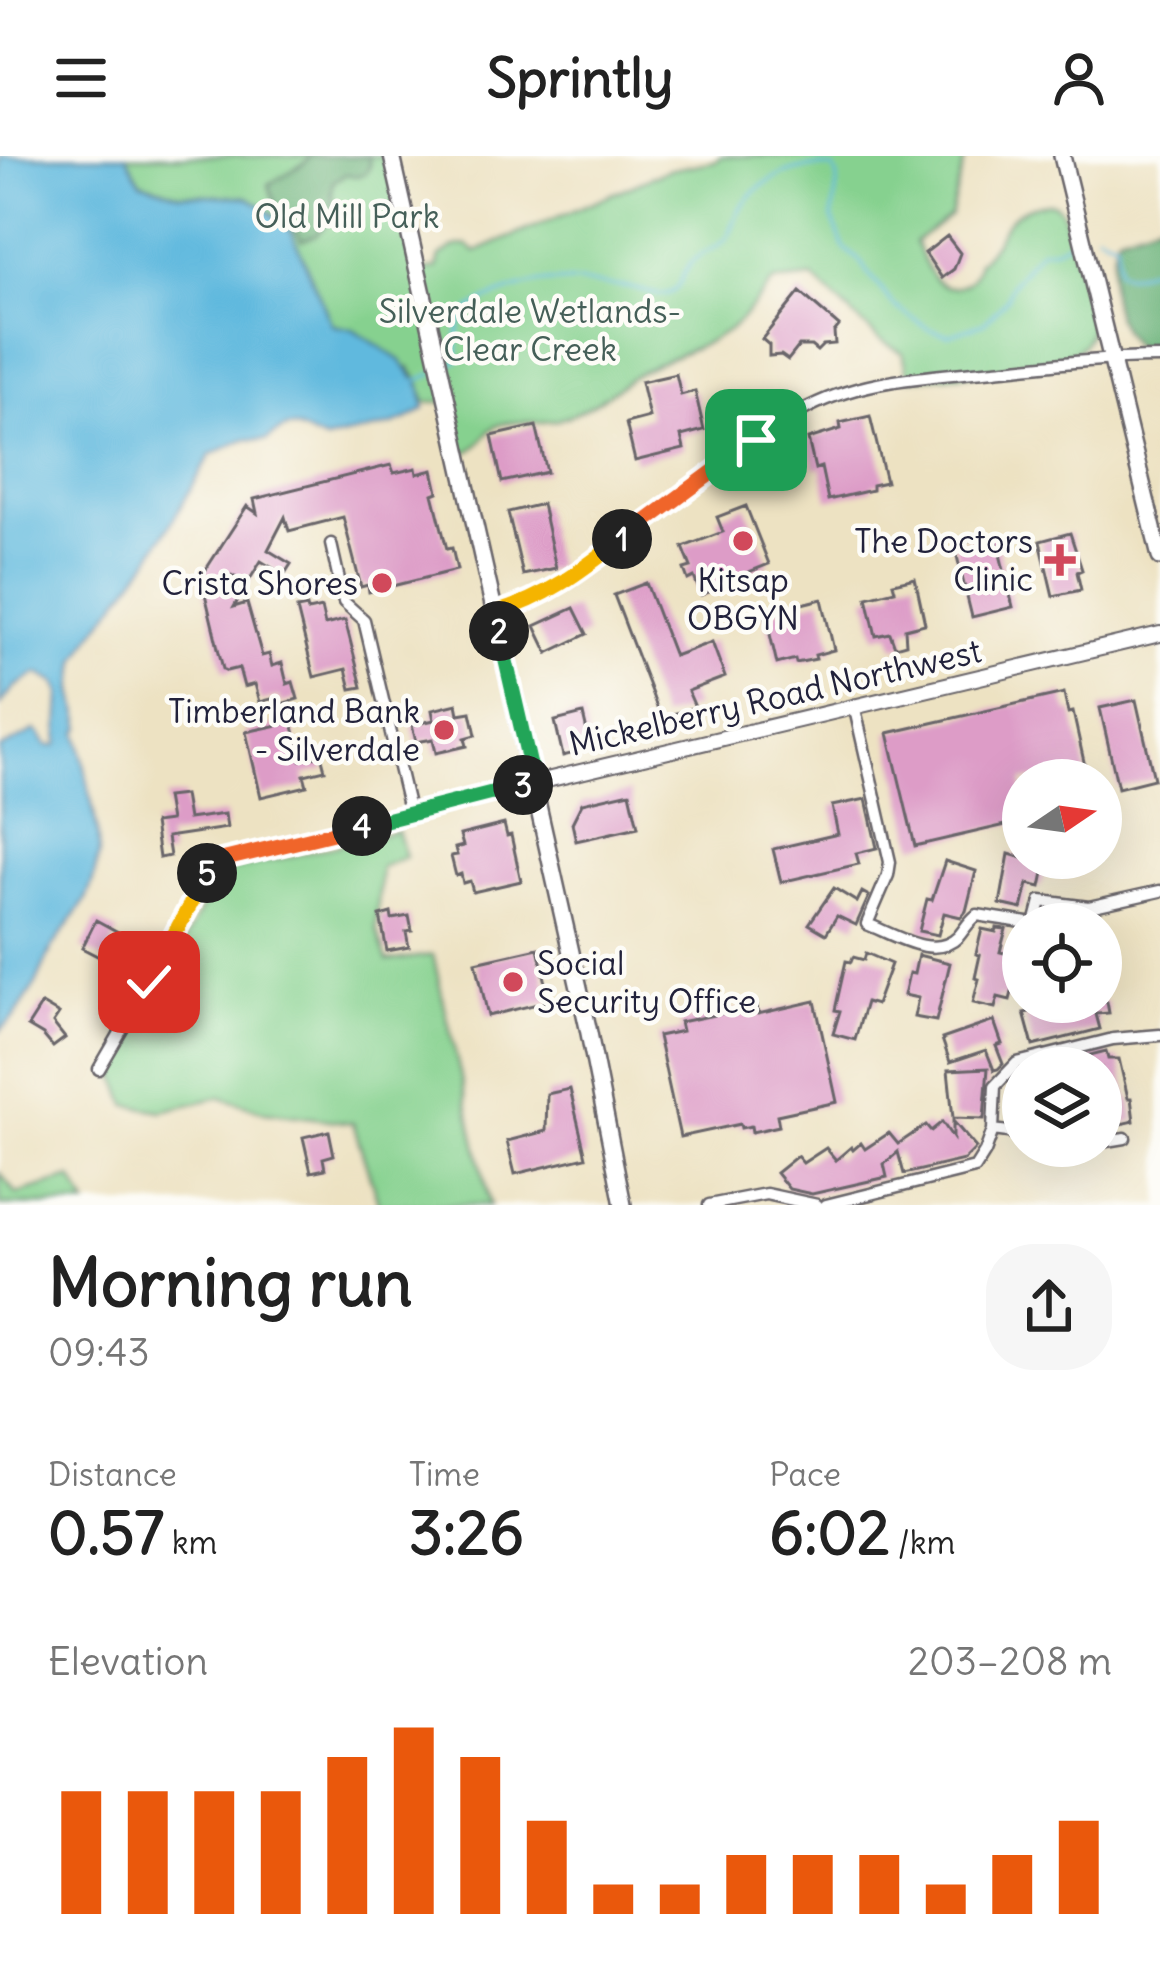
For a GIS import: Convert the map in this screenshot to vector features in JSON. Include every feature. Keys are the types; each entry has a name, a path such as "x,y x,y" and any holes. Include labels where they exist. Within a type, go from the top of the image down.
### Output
{"main road":[{"path":"392,156 591,1041 623,1205"},
{"path":"1062,156 1160,556"}],"street":[{"path":"495,613 530,602 573,576 756,440 825,400 881,382 1112,358 1160,358"},
{"path":"331,544 344,602 364,620 410,814"},
{"name":"Mickelberry Road Northwest","path":"99,1069 213,862 1160,634"},
{"path":"854,705 890,862 867,924 927,947 958,937 977,916 1002,919"},
{"path":"1110,903 1160,891"},
{"path":"709,1205 766,1194 822,1205 975,1168 993,1130 995,1086 1017,1063 1113,1039 1160,1035"},
{"path":"993,1130 1002,1131"}],"green space":[{"name":"Silverdale Wetlands- Clear Creek","path":"126,156 392,156 419,271 437,268 440,256 455,247 466,245 476,252 668,170 722,156 966,156 950,216 915,242 931,274 940,284 962,285 973,276 1009,220 1027,208 1052,203 1064,216 1091,323 1079,348 1045,363 909,379 903,353 879,339 813,278 773,282 741,320 717,337 640,372 567,417 496,426 475,448 459,455 447,402 426,402 410,368 332,325 281,220 247,197 179,194 141,182"},
{"path":"311,156 368,156 370,166 365,174 346,174 334,181 334,218 302,240 269,184"},
{"path":"1160,221 1160,347 1138,349 1127,338 1114,310 1114,249 1118,235"},
{"path":"397,831 405,857 381,867 376,928 387,961 433,955 490,1205 379,1205 353,1123 265,1112 221,1097 162,1111 127,1105 115,1072 220,873"},
{"path":"0,1173 17,1194 72,1178 87,1205 0,1205"}],"water":[{"path":"0,156 126,156 141,182 179,194 247,197 264,207 292,232 332,325 353,329 400,360 421,386 425,408 390,426 326,441 291,427 267,440 245,439 211,455 149,560 77,661 74,689 82,728 78,732 99,854 85,901 51,950 36,984 0,1031 0,749 35,731 48,746 58,745 61,693 56,683 38,673 15,687 0,705"}],"building":[{"path":"947,236 960,253 954,269 942,278 925,253"},
{"path":"800,292 839,326 835,344 817,351 799,346 788,360 769,356 769,345 762,339"},
{"path":"676,374 681,395 695,391 704,430 681,436 684,449 635,461 626,423 649,417 641,382"},
{"path":"870,416 886,482 828,500 821,467 815,469 808,439 841,429 840,423"},
{"path":"536,426 547,472 502,482 492,436"},
{"name":"Crista Shores","path":"391,465 394,473 433,470 438,492 433,494 457,570 369,592 368,585 361,587 343,517 289,531 285,517 268,550 291,564 284,575 261,561 247,584 233,576 239,598 234,607 247,603 262,656 269,654 272,666 282,663 287,684 293,682 298,699 281,704 279,697 260,702 255,684 244,687 239,668 223,669 201,577 247,506 257,513 254,499"},
{"path":"542,504 556,568 523,575 508,512"},
{"path":"746,506 769,564 701,595 694,577 688,580 684,569 691,567 683,547 723,532 717,517"},
{"name":"The Doctors Clinic","path":"1070,533 1082,570 1077,572 1081,590 1053,596 1040,541"},
{"path":"995,534 1013,607 972,617 954,544"},
{"path":"915,578 925,624 905,629 906,644 895,647 890,633 876,636 867,597 895,590 893,583"},
{"path":"646,583 674,656 712,642 725,677 688,691 695,707 661,718 614,595"},
{"path":"822,599 834,650 815,655 816,659 777,664 765,613"},
{"path":"307,607 308,611 321,608 325,625 345,620 362,687 351,689 346,669 314,677 297,609"},
{"path":"574,608 587,634 548,653 535,626"},
{"path":"1064,693 1083,759 1002,759 1002,826 915,846 888,733"},
{"path":"1136,700 1154,779 1122,787 1122,759 1111,759 1100,708"},
{"name":"Timberland Bank - Silverdale","path":"457,704 459,714 471,712 476,735 465,738 467,746 436,753 433,739 416,742 412,725 434,720 432,710"},
{"path":"583,714 591,749 563,756 555,721"},
{"path":"292,722 301,760 321,755 325,770 304,775 307,786 261,797 246,732"},
{"path":"630,792 638,827 576,841 572,823 582,803"},
{"path":"184,795 188,819 225,814 227,828 167,837 170,856 159,858 154,823 170,821 166,797"},
{"path":"866,799 877,848 856,853 859,864 781,882 773,849 838,834 832,806"},
{"path":"504,824 521,881 473,892 470,881 463,883 461,874 456,876 451,856 463,846 460,835"},
{"path":"945,861 976,871 966,911 961,917 944,913 938,935 919,931 927,899 932,900"},
{"path":"1004,879 1043,879 1041,887 1028,884 1023,903 1000,904"},
{"path":"834,888 857,902 862,892 869,896 856,925 837,916 826,934 809,924"},
{"path":"391,913 392,919 409,916 409,947 387,951 380,916"},
{"path":"96,920 118,932 105,960 82,948"},
{"path":"982,929 1002,929 1002,998 998,997 995,1008 973,1003"},
{"name":"Social Security Office","path":"538,948 550,1001 488,1016 476,962"},
{"path":"866,953 891,964 876,1005 866,1002 855,1040 833,1034 840,1011 835,1010 846,961 853,957 864,960"},
{"path":"918,955 950,963 936,1021 914,1017 918,998 904,995"},
{"path":"815,1001 837,1102 777,1115 779,1126 752,1132 751,1126 741,1128 740,1124 680,1137 658,1036 682,1031 680,1022 757,1006 758,1014"},
{"path":"42,1004 59,1014 53,1023 65,1038 53,1047 28,1026"},
{"path":"994,1021 1002,1044 996,1046 1002,1065 994,1070 986,1050 950,1062 942,1039"},
{"path":"1027,1023 1098,1023 1100,1029 1033,1046"},
{"path":"988,1068 984,1119 953,1118 948,1070"},
{"path":"1122,1072 1131,1098 1134,1121 1122,1124"},
{"path":"570,1089 586,1157 515,1174 507,1141 546,1131 547,1094"},
{"path":"953,1121 976,1148 964,1160 904,1174 898,1152 884,1164 887,1177 812,1194 789,1189 776,1173 797,1156 803,1163 826,1148 836,1160 851,1147 861,1143 865,1149 889,1133 898,1144 926,1125 931,1131 942,1122 953,1138"},
{"path":"329,1131 334,1155 323,1158 325,1169 311,1172 303,1137"}],"waterway":[{"path":"447,368 458,360 465,315 504,293 559,282 670,293 690,263 724,241 752,194 773,179 809,167 834,169 838,178 832,218 844,248 893,305 929,329 949,335 984,323 1040,250 1069,241"},
{"path":"1097,233 1117,242 1117,270 1122,274 1160,268"},
{"path":"416,381 433,374"}],"place":[{"name":"Kitsap OBGYN","path":"743,541"},
{"name":"The Doctors Clinic","path":"1060,560"},
{"name":"Crista Shores","path":"382,583"},
{"name":"Timberland Bank - Silverdale","path":"444,730"},
{"name":"Social Security Office","path":"513,982"}],"route":[{"path":"149,982 213,862 534,783 495,613 530,602 573,576 756,440"}],"park label":[{"name":"Old Mill Park","path":"347,216"}]}
